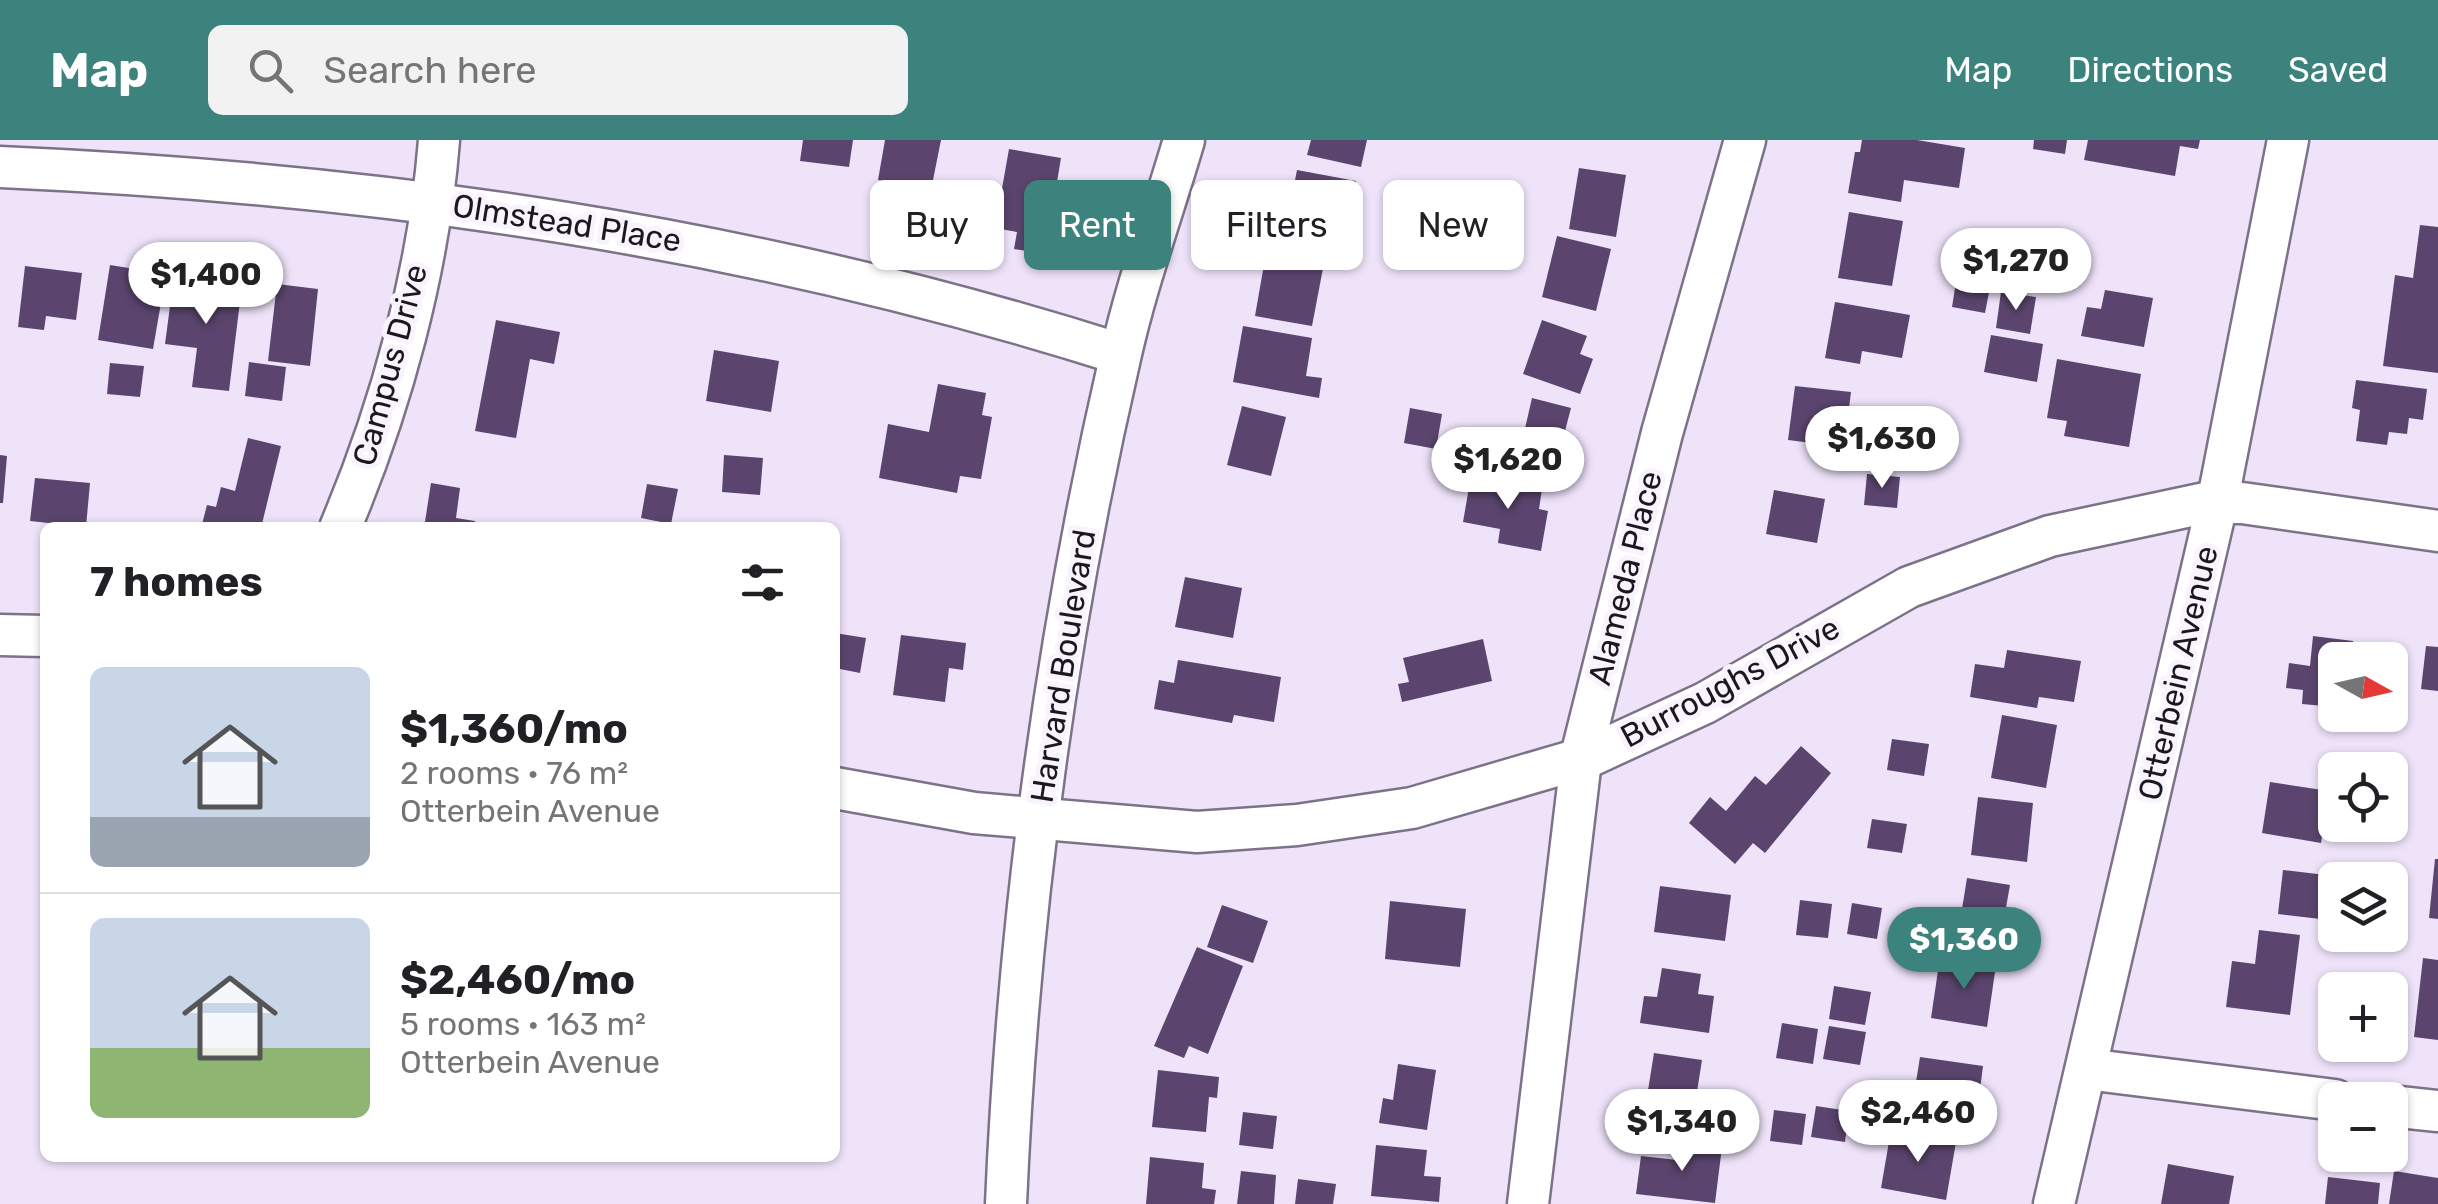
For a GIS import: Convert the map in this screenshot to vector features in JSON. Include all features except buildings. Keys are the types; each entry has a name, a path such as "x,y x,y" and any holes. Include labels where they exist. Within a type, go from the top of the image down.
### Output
{"street":[{"name":"Campus Drive","path":"342,522 381,415 412,301 440,140"},
{"name":"Harvard Boulevard","path":"1006,1204 1010,1106 1038,819 1061,650 1120,354 1184,140"},
{"name":"Alameda Place","path":"1528,1204 1581,759 1657,452 1745,140"},
{"name":"Otterbein Avenue","path":"2054,1204 2217,504 2288,140"},
{"name":"Olmstead Place","path":"0,168 278,185 510,210 735,252 1017,321 1120,354"},
{"name":"Burroughs Drive","path":"840,789 974,813 1197,832 1297,825 1412,808 1581,759 1706,703 1868,607 1978,558 2050,536 2217,504 2438,531"},
{"path":"0,635 40,636"},
{"path":"2086,1068 2318,1098"},
{"path":"2408,1108 2438,1111"}]}
